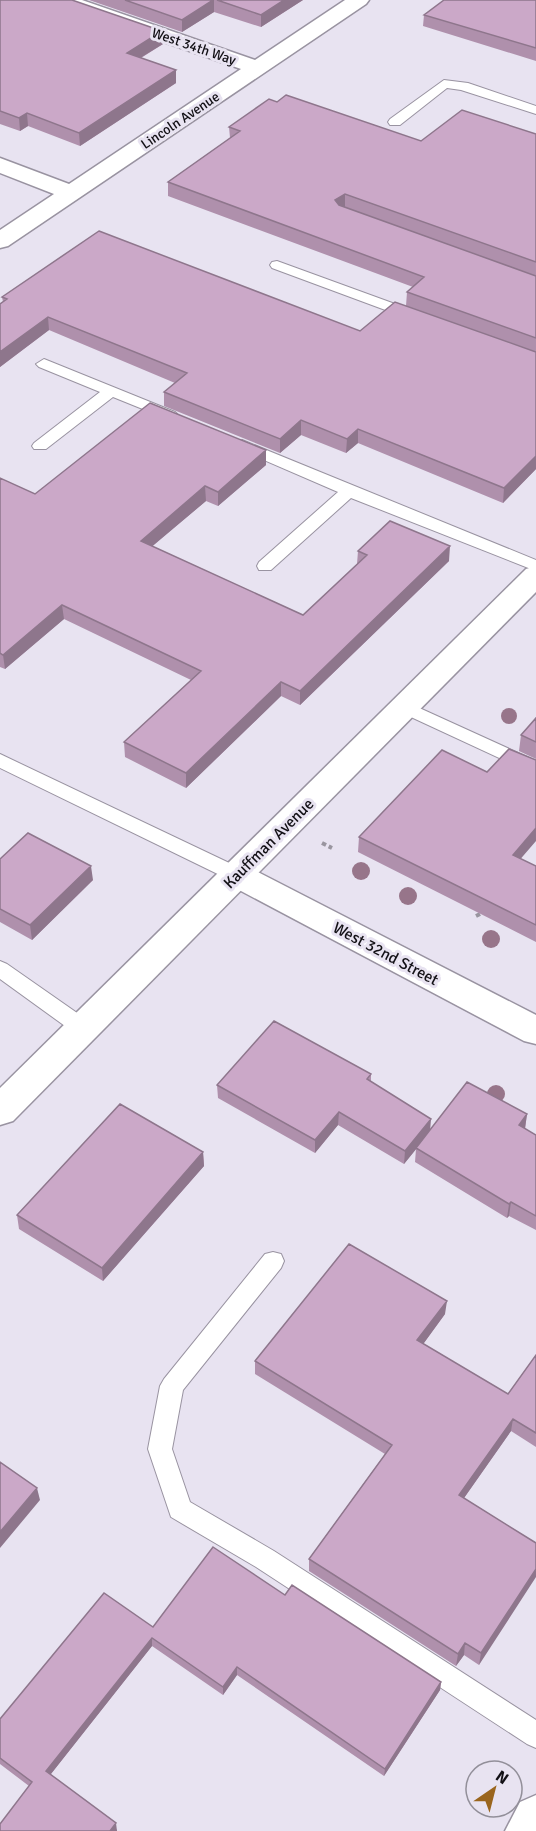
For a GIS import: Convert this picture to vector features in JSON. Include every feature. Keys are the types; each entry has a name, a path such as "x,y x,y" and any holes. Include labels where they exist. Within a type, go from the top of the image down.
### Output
{"street":[{"name":"West 34th Way","path":"62,0 258,68"},
{"name":"Lincoln Avenue","path":"0,241 359,0"},
{"path":"0,165 71,193"},
{"name":"Kauffman Avenue","path":"0,1111 536,575"},
{"name":"West 32nd Street","path":"237,875 536,1031"},
{"path":"528,1831 536,1818"}],"lane":[{"path":"395,122 444,84 463,86 536,110"},
{"path":"277,265 428,321"},
{"path":"44,364 188,423"},
{"path":"40,446 111,391"},
{"path":"232,441 536,566"},
{"path":"265,566 349,491"},
{"path":"404,707 536,769"},
{"path":"0,760 237,875"},
{"path":"0,969 83,1028"},
{"path":"273,1261 172,1386 159,1449 180,1509 265,1559 536,1735"}],"path":[{"path":"477,916 486,911"}],"building":[{"path":"0,0 72,0 162,31 127,53 176,70 79,133 27,113 19,118 0,111"},
{"path":"125,0 213,0 182,20"},
{"path":"217,0 284,0 261,15"},
{"path":"444,0 536,0 536,48 424,15"},
{"path":"286,95 421,141 462,110 536,134 536,262 345,194 335,200 339,205 536,276 536,338 407,292 424,277 168,182 240,131 229,127 269,99 277,102"},
{"path":"99,231 360,331 395,302 536,352 536,456 504,488 358,429 347,439 301,420 280,439 164,392 187,373 48,317 0,352 0,304 7,299 2,297"},
{"path":"150,403 266,450 218,492 205,486 141,541 303,615 367,555 358,551 390,521 450,546 300,691 281,682 186,773 124,742 201,671 62,605 3,655 0,653 0,478 35,494"},
{"path":"536,718 536,742 521,735"},
{"path":"509,749 536,760 536,828 513,855 536,866 536,925 359,837 442,750 487,772"},
{"path":"28,833 91,866 30,925 0,909 0,859"},
{"path":"274,1021 371,1074 367,1079 431,1119 405,1151 339,1112 315,1140 217,1085"},
{"path":"467,1082 527,1114 519,1125 536,1135 536,1216 511,1202 509,1204 416,1148"},
{"path":"120,1104 203,1152 102,1268 17,1215"},
{"path":"349,1244 447,1301 417,1340 508,1394 536,1355 536,1433 513,1419 459,1495 536,1543 536,1569 481,1653 465,1643 458,1654 309,1559 392,1445 255,1361"},
{"path":"0,1462 37,1488 0,1532"},
{"path":"213,1547 285,1595 292,1585 441,1682 385,1769 237,1667 223,1687 152,1638 46,1771 116,1823 110,1831 0,1831 0,1824 32,1782 0,1758 0,1719 104,1593 153,1627"}]}
